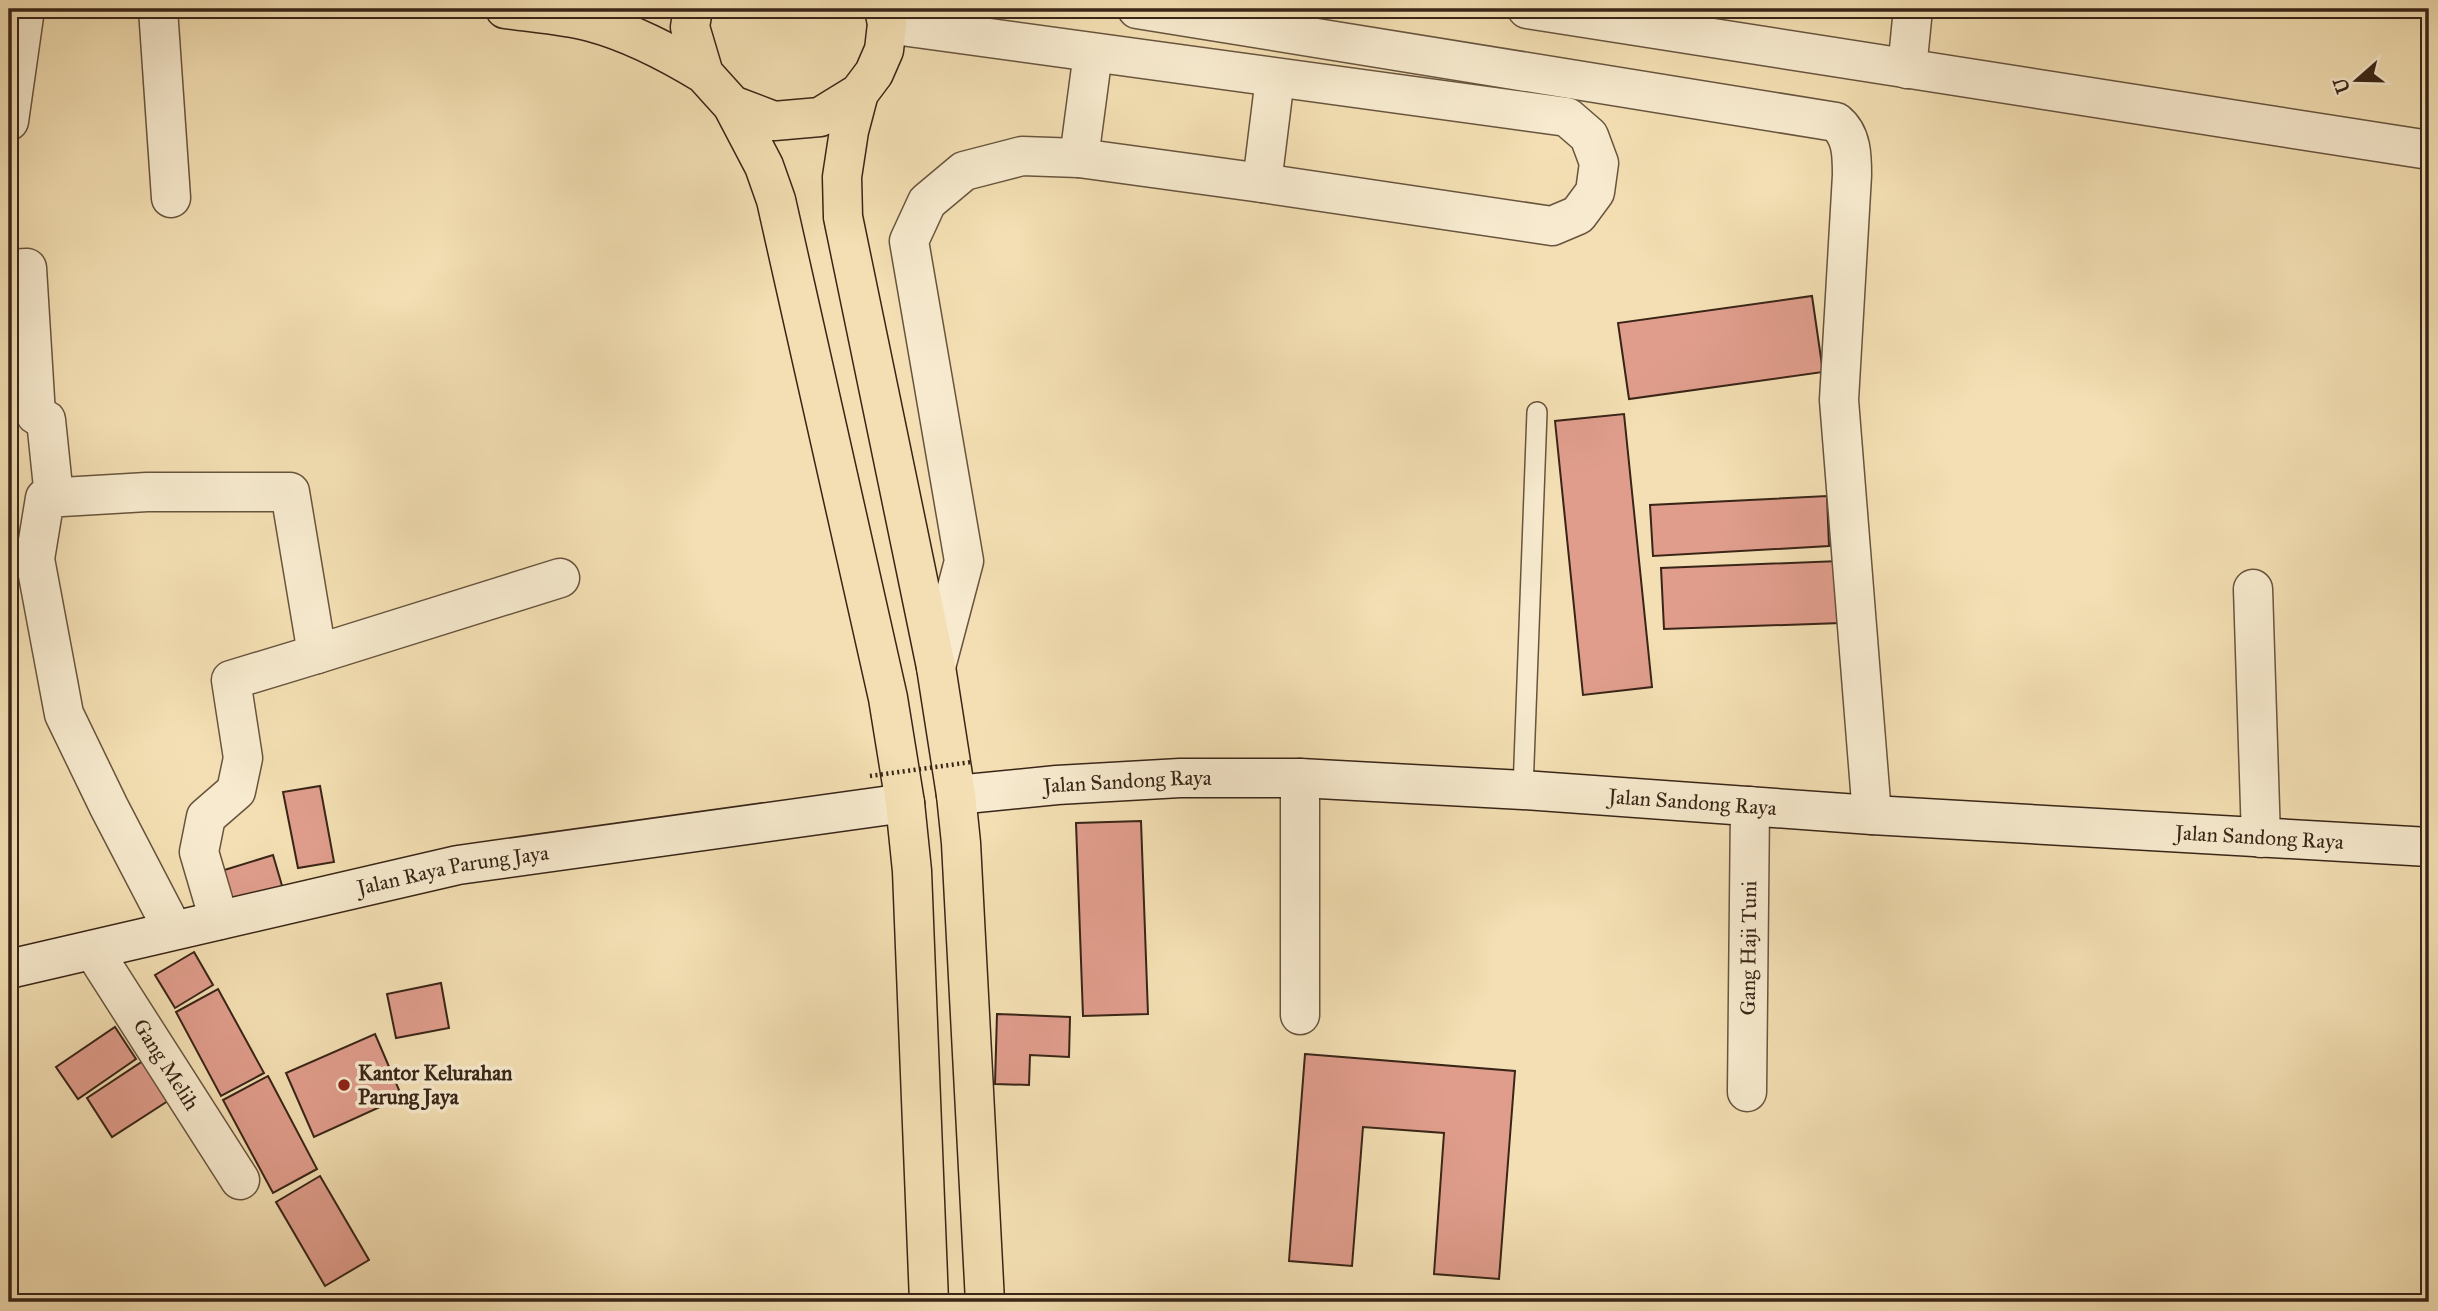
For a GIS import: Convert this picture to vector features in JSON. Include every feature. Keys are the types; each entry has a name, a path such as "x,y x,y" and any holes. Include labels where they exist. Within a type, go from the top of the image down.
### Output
{"main road":[{"path":"505,9 590,22 628,34 664,50 704,74 732,105 764,166 776,200 888,698 905,803 912,871 929,1302"},
{"path":"693,9 690,27 704,74"},
{"path":"732,105 774,121 820,117 859,93 874,73 884,50 886,17"},
{"path":"859,93 849,131 842,177 843,217 936,667 964,778 961,843 985,1302"}],"street":[{"path":"9,121 25,9"},
{"path":"158,9 172,198"},
{"path":"1137,9 1836,122 1843,128 1852,150 1852,175 1839,400 1872,815"},
{"path":"1527,9 2429,150"},
{"path":"1907,69 1913,9"},
{"path":"886,17 1093,53 1567,117 1589,136 1599,163 1595,192 1578,215 1552,226 1079,158 1021,156 964,171 927,202 909,241 964,561 936,667"},
{"path":"1079,158 1093,53"},
{"path":"1262,183 1275,78"},
{"path":"9,269 27,268 36,415 46,420 54,498"},
{"path":"173,930 64,714 35,559 44,498 183,491 290,492 317,654"},
{"path":"219,920 199,852 206,817 236,791 243,758 231,680 560,579"},
{"path":"2253,589 2261,838"},
{"name":"Jalan Sandong Raya","path":"964,778 1057,785 1180,778 1300,778 2429,847"},
{"path":"1300,778 1300,1015"},
{"name":"Jalan Raya Parung Jaya","path":"9,969 458,865 905,803"},
{"name":"Gang Haji Tuni","path":"1747,1092 1750,806"},
{"name":"Gang Melih","path":"93,950 240,1180"}],"lane":[{"path":"1523,790 1537,412"}],"path":[{"path":"870,776 964,778"}],"building":[{"path":"1812,296 1823,372 1629,399 1618,323"},
{"path":"1624,414 1652,687 1583,695 1555,421"},
{"path":"1827,496 1829,546 1653,556 1650,505"},
{"path":"1839,561 1841,623 1664,629 1661,568"},
{"path":"320,786 334,862 298,868 283,792"},
{"path":"1141,821 1148,1014 1083,1016 1076,823"},
{"path":"273,855 283,889 227,905 218,872"},
{"path":"194,952 213,985 175,1008 155,975"},
{"path":"441,983 449,1028 396,1038 387,994"},
{"path":"218,989 264,1073 221,1096 176,1012"},
{"path":"997,1014 1070,1017 1069,1057 1030,1055 1029,1085 995,1084"},
{"path":"115,1027 136,1059 78,1099 56,1067"},
{"name":"Kantor Kelurahan Parung Jaya","path":"375,1034 402,1097 314,1137 286,1073"},
{"path":"1305,1054 1515,1071 1499,1279 1434,1274 1444,1133 1363,1127 1352,1266 1289,1261"},
{"path":"146,1059 171,1099 112,1137 87,1098"},
{"path":"268,1076 317,1169 273,1193 223,1100"},
{"path":"320,1176 369,1260 325,1286 276,1202"}],"place":[{"name":"Kantor Kelurahan Parung Jaya","path":"344,1085"}]}
